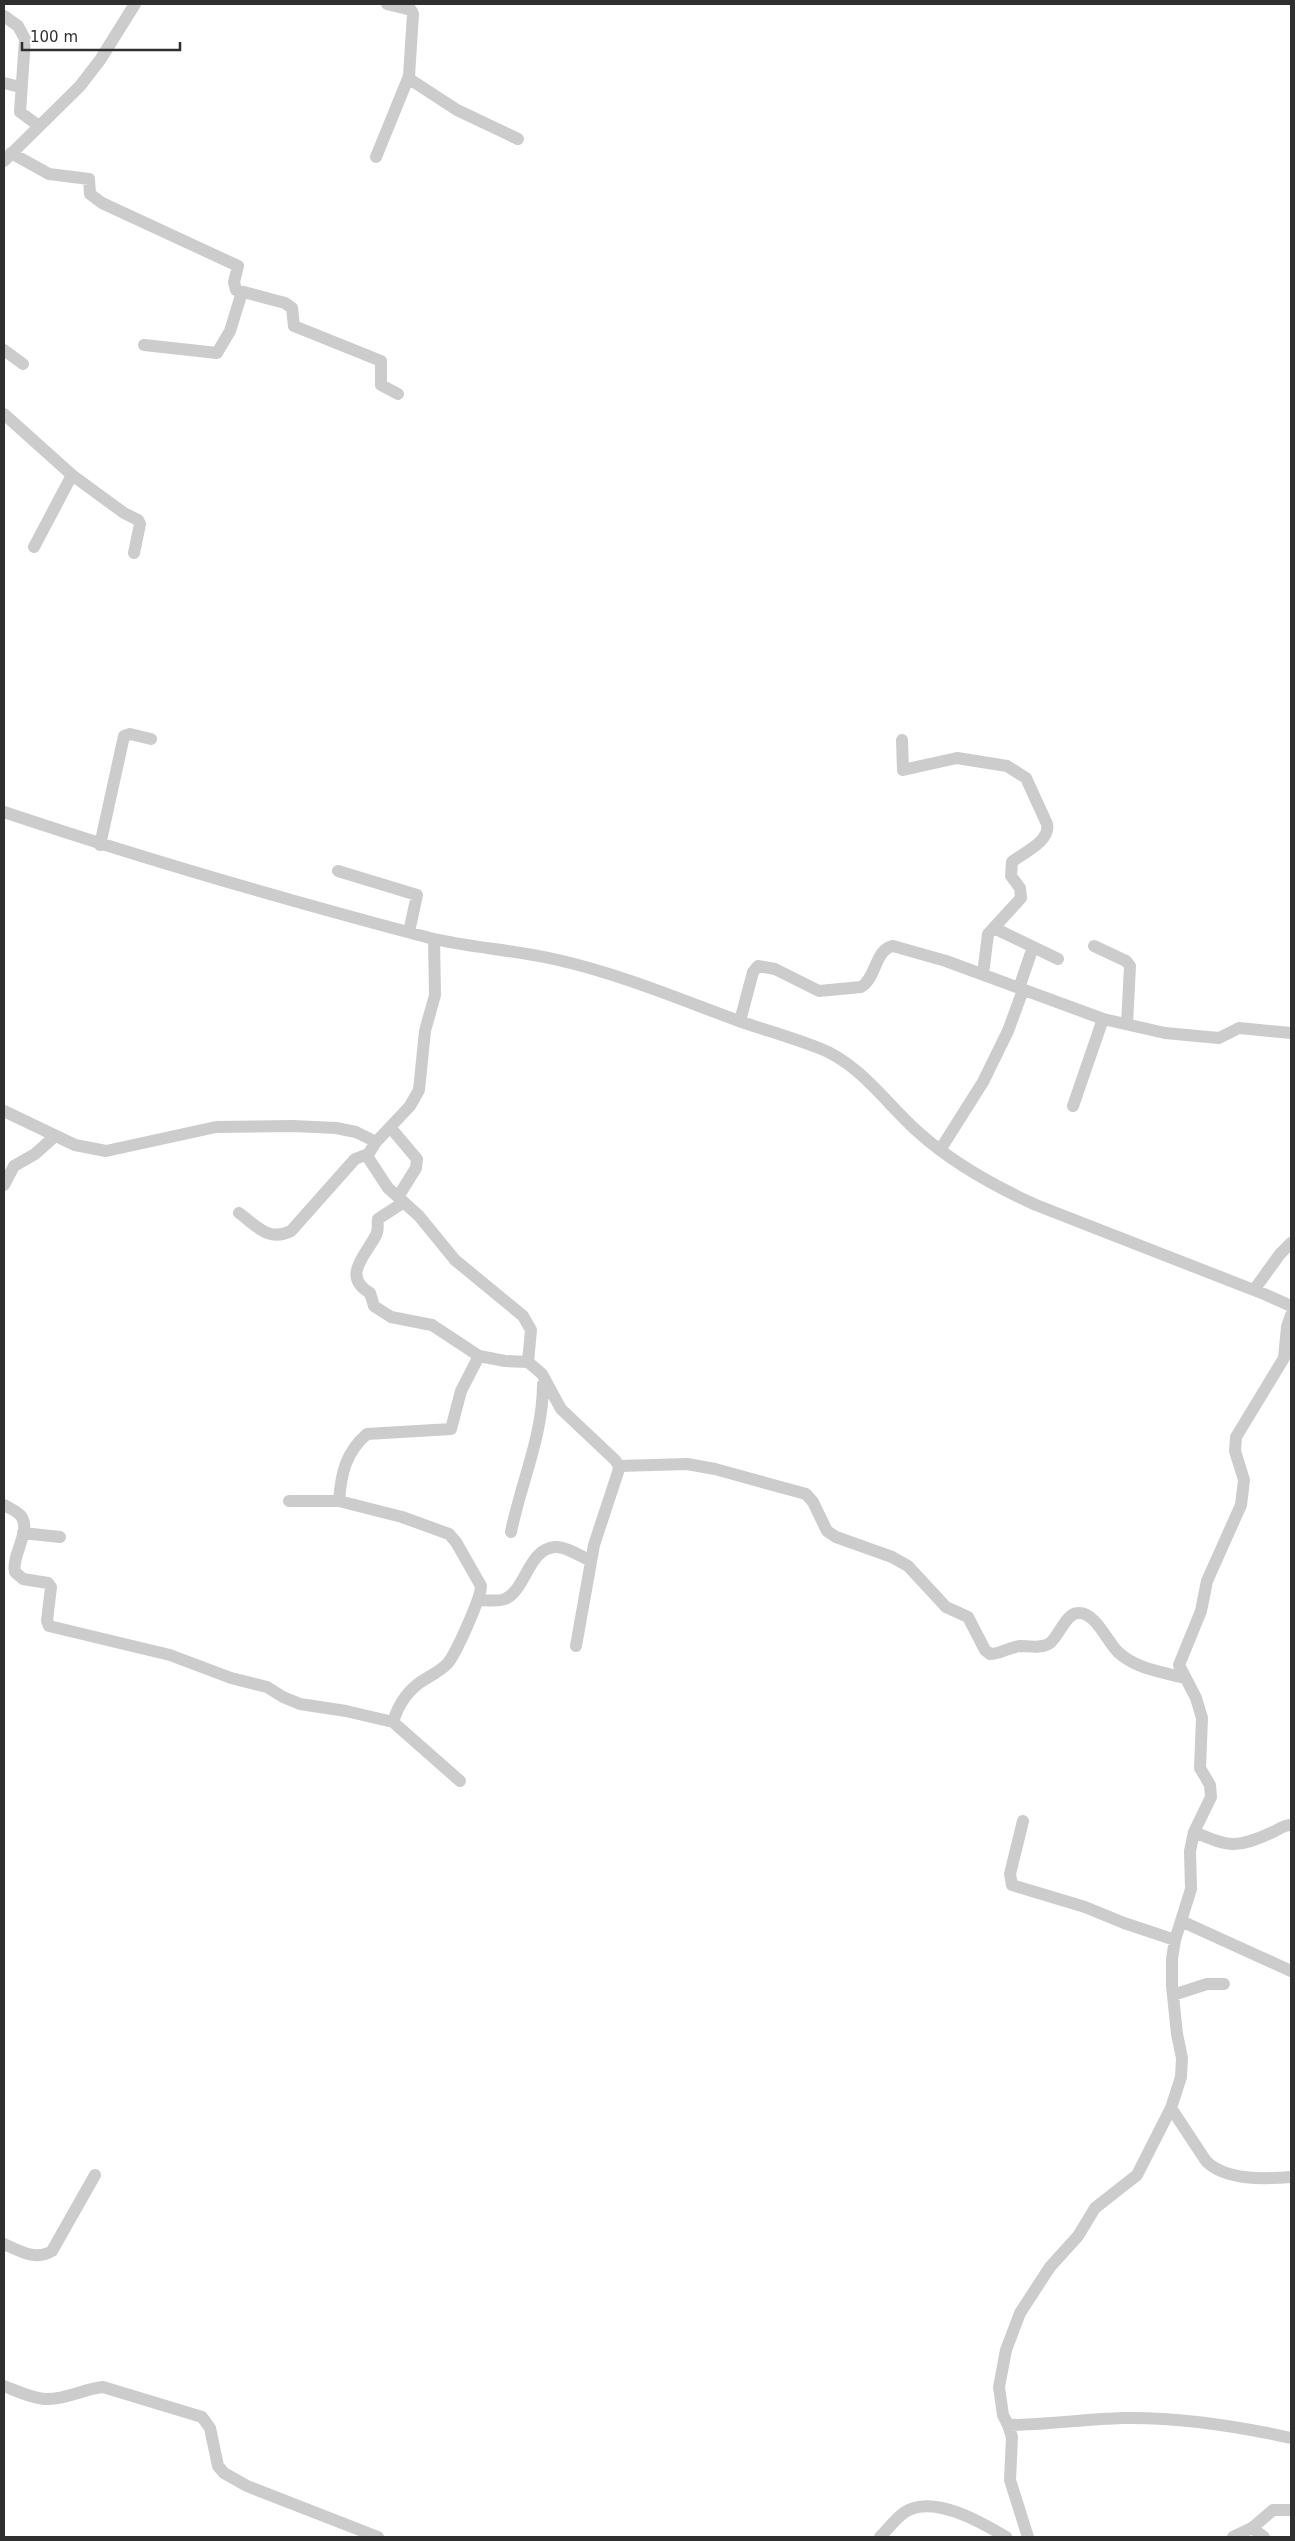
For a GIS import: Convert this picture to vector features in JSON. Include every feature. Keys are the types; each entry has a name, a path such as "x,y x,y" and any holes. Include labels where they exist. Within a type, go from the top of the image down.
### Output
{"street":[{"path":"135,4 86,79 7,157 49,174 88,179 90,194 102,202 238,266 236,290 285,303 292,308 294,326 379,360 383,365 381,385 398,394"},
{"path":"376,157 409,76 413,14 407,9 387,4"},
{"path":"4,16 18,26 25,39 20,87 20,112 39,126"},
{"path":"409,76 416,83 457,110 518,139"},
{"path":"4,83 20,87"},
{"path":"144,345 217,352 230,331 242,292"},
{"path":"4,350 23,364"},
{"path":"4,414 72,475 124,513 138,520 140,524 134,553"},
{"path":"34,547 72,475"},
{"path":"100,845 124,736 130,734 151,739"},
{"path":"902,740 903,770 950,759 966,758 1007,766 1019,772 1028,782 1047,824 1048,830 1032,847 1012,862 1011,876 1020,888 1021,898 994,928 987,939 983,974"},
{"path":"4,812 100,845 208,877 434,939 558,960 650,986 740,1021 816,1046 839,1057 858,1072 917,1131 940,1150 982,1177 1036,1205 1291,1306"},
{"path":"338,871 417,895 409,932"},
{"path":"994,928 1058,960"},
{"path":"238,1213 269,1235 280,1236 291,1231 356,1159 368,1154 376,1142 410,1106 419,1090 425,1031 434,995 434,939"},
{"path":"740,1021 753,972 758,966 775,969 818,991 862,988 867,984 883,952 888,947 893,946 983,974 1103,1018 1166,1033 1219,1038 1239,1028 1291,1032"},
{"path":"1094,946 1126,961 1130,966 1128,1024"},
{"path":"940,1150 984,1082 1008,1031 1033,947"},
{"path":"1073,1106 1103,1018"},
{"path":"4,1111 54,1137 75,1145 106,1151 208,1128 293,1126 347,1130 376,1142"},
{"path":"390,1127 417,1159 416,1168 401,1200 378,1219 377,1234 359,1261 356,1273 362,1289 370,1293 374,1306 384,1314 432,1326 479,1356 505,1361 528,1362 538,1369 544,1377 560,1409 604,1447 619,1466"},
{"path":"4,1185 14,1166 35,1154 54,1137"},
{"path":"368,1154 369,1162 401,1200 419,1216 455,1260 523,1316 531,1330 528,1362"},
{"path":"1254,1290 1280,1254 1291,1243"},
{"path":"1028,2537 1010,2480 1012,2437 1003,2415 999,2388 1006,2350 1020,2313 1050,2267 1078,2236 1095,2208 1137,2175 1172,2108 1183,2064 1171,1969 1175,1940 1191,1889 1190,1851 1194,1832 1209,1804 1211,1791 1200,1768 1202,1718 1196,1698 1179,1665 1201,1611 1207,1581 1232,1528 1243,1494 1242,1473 1235,1451 1236,1437 1284,1358 1287,1327 1291,1315"},
{"path":"339,1500 345,1462 350,1452 367,1434 379,1431 451,1429 461,1391 479,1356"},
{"path":"511,1532 520,1491 541,1425 544,1377"},
{"path":"619,1466 687,1464 716,1469 806,1494 814,1502 827,1531 836,1537 908,1566 946,1607 968,1617 985,1650 990,1654 1013,1647 1044,1646 1050,1642 1072,1615 1080,1612 1087,1614 1096,1622 1118,1652 1129,1661 1144,1668 1185,1678"},
{"path":"576,1646 591,1561 619,1466"},
{"path":"289,1500 339,1500 402,1517 449,1534 456,1542 480,1582 481,1589 478,1600 455,1653 447,1664 416,1684 404,1697 392,1722"},
{"path":"4,1504 21,1516 23,1533 17,1549 15,1572 24,1579 50,1584 47,1621 53,1628 170,1655 231,1678 267,1687 283,1698 300,1704 346,1711 392,1722 460,1781"},
{"path":"23,1533 60,1537"},
{"path":"478,1600 507,1598 532,1563 553,1547 591,1561"},
{"path":"1022,1821 1010,1874 1012,1885 1085,1907 1124,1923 1175,1940"},
{"path":"1194,1832 1233,1846 1274,1832 1285,1825 1291,1825"},
{"path":"1181,1921 1291,1971"},
{"path":"1173,1995 1207,1984 1224,1984"},
{"path":"1172,2108 1206,2161 1213,2168 1247,2178 1291,2177"},
{"path":"4,2244 37,2256 45,2255 52,2251 95,2175"},
{"path":"4,2386 34,2398 46,2399 89,2388 103,2387 202,2417 207,2420 218,2466 224,2473 247,2486 378,2537"},
{"path":"1008,2425 1125,2418 1176,2420 1250,2430 1291,2438"},
{"path":"880,2537 904,2513 926,2505 967,2516 1006,2537"},
{"path":"1233,2537 1252,2528 1274,2510 1291,2510"},
{"path":"1252,2528 1264,2537"}]}
